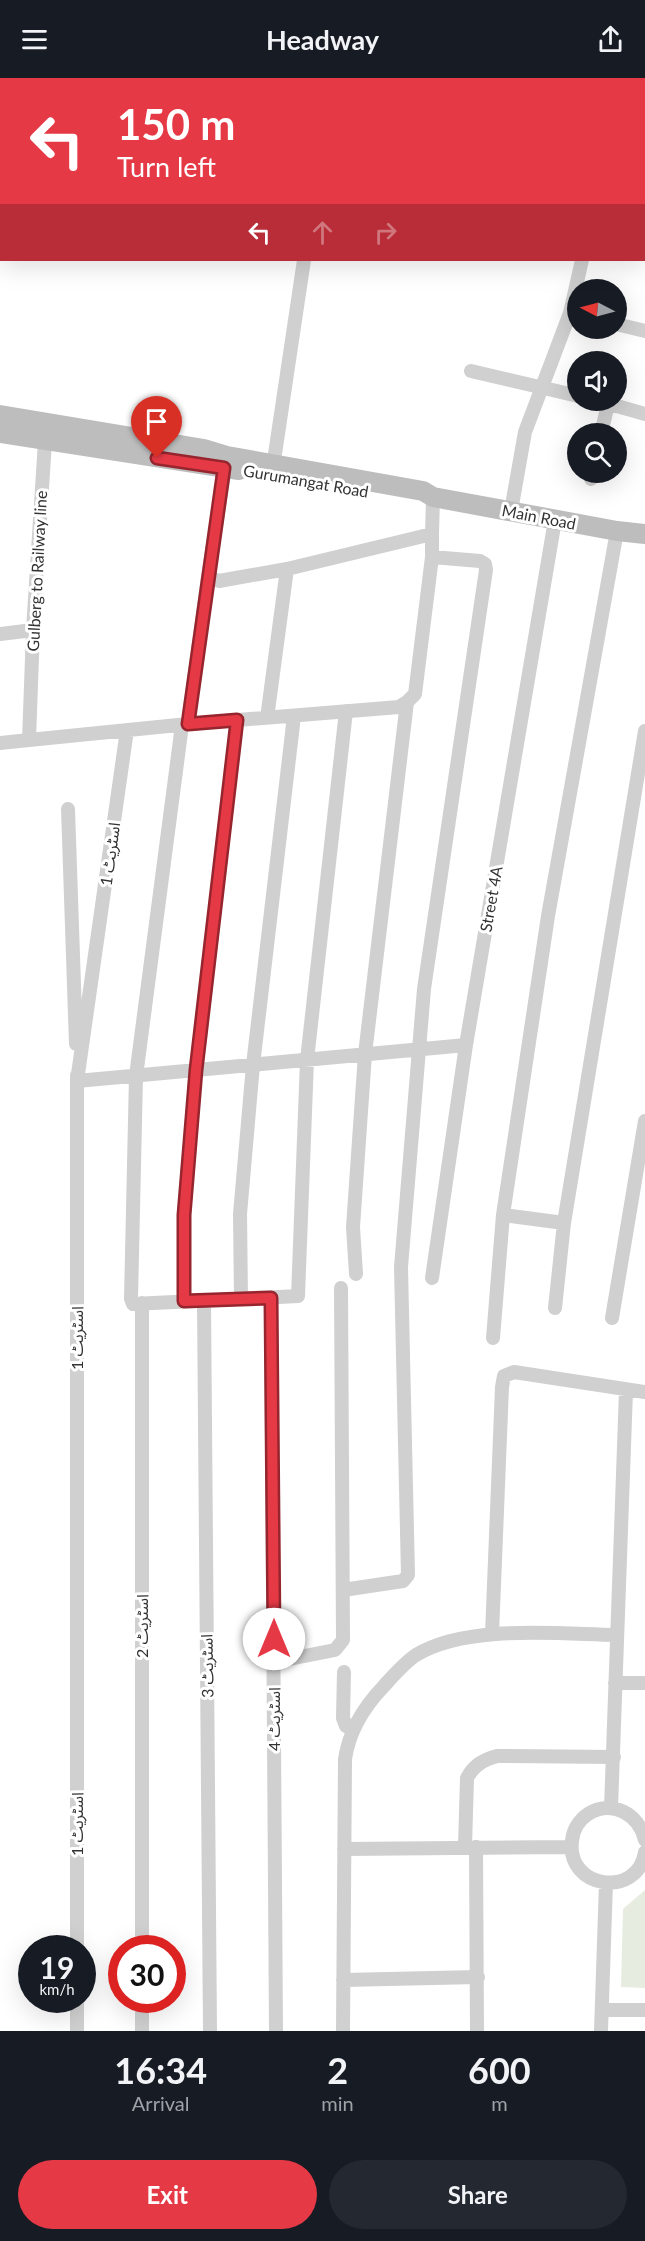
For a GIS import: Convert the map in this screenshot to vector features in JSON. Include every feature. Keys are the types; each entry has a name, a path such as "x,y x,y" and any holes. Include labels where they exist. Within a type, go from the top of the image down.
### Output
{"street":[{"path":"273,468 304,261"},
{"path":"579,279 582,261"},
{"path":"627,327 645,331"},
{"path":"511,511 525,432 567,330"},
{"path":"471,370 567,393"},
{"path":"627,409 645,414"},
{"path":"0,415 47,432"},
{"path":"0,433 47,432"},
{"name":"Main Road","path":"47,432 204,448 225,462 423,491 433,497 617,531 645,534"},
{"name":"Gulberg to Railway line","path":"30,740 33,630 47,432"},
{"path":"225,462 185,725 136,1076 131,1299 133,1304 298,1296 307,1060 346,711"},
{"path":"0,743 399,707 415,694 432,557 433,497"},
{"name":"Street 4A","path":"432,1278 466,1045 555,520"},
{"path":"493,1338 503,1215 548,916 617,531"},
{"path":"208,577 219,581 287,569 432,534"},
{"path":"343,1590 403,1581 408,1575 401,1268 424,989 486,570 485,564 480,561 432,557"},
{"path":"267,718 287,569"},
{"path":"0,634 33,630"},
{"path":"356,1274 353,1227 364,1054 407,702"},
{"path":"241,1299 240,1214 253,1065 294,716"},
{"path":"184,1301 184,1215 196,1070 237,720"},
{"name":"اسٹریٹ 1","path":"77,1935 77,1081 127,730"},
{"path":"555,1308 564,1223 645,731"},
{"path":"68,809 77,1081 466,1045"},
{"path":"612,1318 645,1121"},
{"path":"503,1215 564,1223"},
{"path":"274,1662 335,1650 343,1640 341,1288"},
{"name":"اسٹریٹ 4","path":"271,1298 276,2031"},
{"name":"اسٹریٹ 3","path":"204,1301 210,2031"},
{"name":"اسٹریٹ 2","path":"141,1303 142,1935"},
{"path":"492,1634 504,1376 514,1372 626,1391 645,1392"},
{"path":"611,1808 626,1391"},
{"path":"343,2031 345,1759 347,1744 353,1730 375,1694 415,1656 453,1641 492,1634 616,1635"},
{"path":"344,1672 343,1718 346,1726 353,1730"},
{"path":"615,1683 645,1683"},
{"path":"477,2031 478,1977 467,1778 472,1768 496,1756 614,1757"},
{"path":"645,1840 643,1831 636,1820 625,1812 611,1808 599,1809 578,1823 571,1847 578,1868 586,1876 606,1883 619,1882 630,1877 638,1868 645,1852"},
{"path":"344,1849 571,1847"},
{"path":"601,2031 606,1883"},
{"path":"343,1980 478,1977"},
{"path":"603,2010 645,2010"},
{"path":"77,2013 78,2031"},
{"path":"142,2013 142,2031"}],"shaded area":[{"path":"645,1890 645,1988 621,1987 623,1909"}],"route":[{"path":"157,458 224,468 188,724 237,720 196,1070 184,1215 184,1301 271,1298 274,1639"}]}
